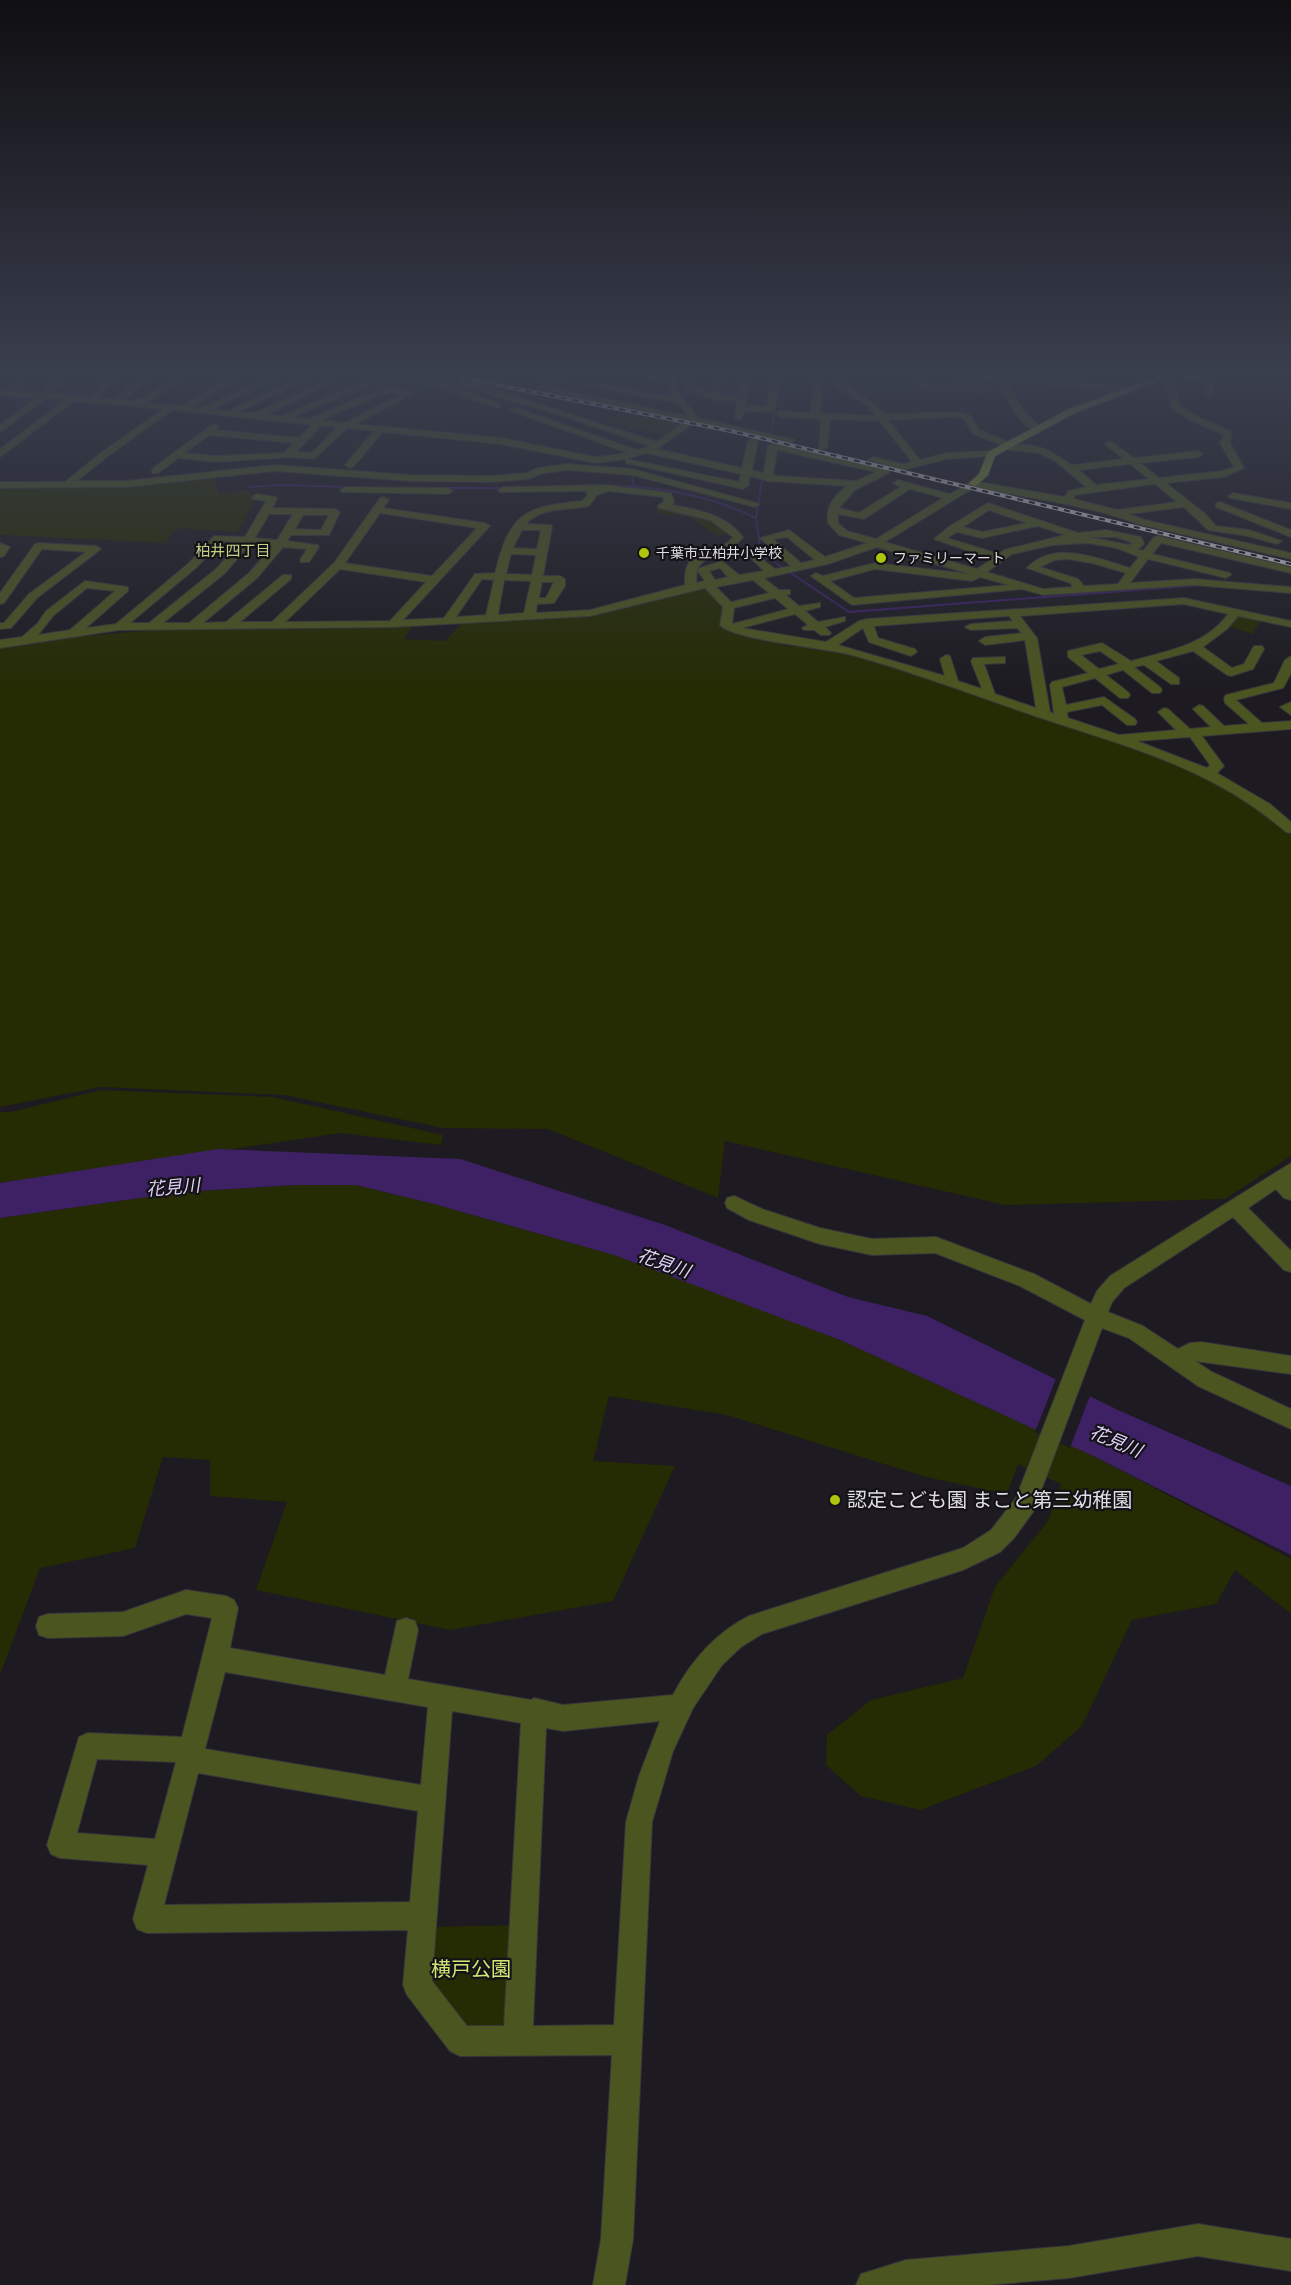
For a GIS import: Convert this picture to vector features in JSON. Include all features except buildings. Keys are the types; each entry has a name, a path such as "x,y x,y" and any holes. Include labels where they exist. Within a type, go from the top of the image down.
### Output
{"main road":[{"path":"973,484 978,479"}],"street":[{"path":"67,485 75,479"},
{"path":"0,484 133,483 174,479"},
{"path":"436,479 513,479"},
{"path":"675,479 755,504"},
{"path":"706,479 743,486"},
{"path":"740,500 745,479"},
{"path":"786,479 859,484"},
{"path":"870,479 836,502 832,515 842,533 975,576 1043,592 1084,575 1133,572"},
{"path":"879,479 950,497"},
{"path":"1083,479 1094,488"},
{"path":"1154,479 1203,518 1212,528"},
{"path":"1069,501 1074,491 1186,479"},
{"path":"1229,479 1233,496"},
{"path":"0,644 119,627 393,624 590,613 691,587 824,562 877,543 973,484 1069,501 1118,513 1142,522 1291,556"},
{"path":"832,515 861,517 908,486"},
{"path":"491,620 511,537 529,514 585,504 592,496 591,492 615,491 615,488"},
{"path":"486,490 615,488 668,495 669,502 663,506 714,517 729,525 738,537 737,542 698,558 690,572 691,587"},
{"path":"345,490 463,490"},
{"path":"275,625 338,565 390,491"},
{"path":"1203,518 1207,512 1233,496 1291,506"},
{"path":"192,626 224,585 225,568 250,541 267,511 272,499 257,497"},
{"path":"1118,513 1186,504"},
{"path":"1220,505 1291,534"},
{"path":"998,558 939,539 988,506 1072,534"},
{"path":"377,510 485,526 393,624"},
{"path":"267,511 335,512 325,533 290,532"},
{"path":"151,627 224,585 262,569 290,532 300,511"},
{"path":"1260,520 1291,522"},
{"path":"954,528 982,535 1041,522"},
{"path":"519,527 547,527 529,618"},
{"path":"1175,529 1212,528 1249,533 1290,545"},
{"path":"789,570 765,538 789,533 824,562"},
{"path":"1053,542 1072,534 1115,533 1139,540 1137,546 1131,548"},
{"path":"119,627 181,575 218,538 314,547 304,560"},
{"path":"970,592 975,576 998,558 1017,549 1084,538 1131,548 1145,556 1202,569 1249,583 1263,590 1291,590"},
{"path":"1122,586 1158,539 1291,570"},
{"path":"0,546 5,547 0,554"},
{"path":"0,602 30,575 39,546 96,549 33,596 7,626 0,626"},
{"path":"507,551 542,552"},
{"path":"753,555 821,580 850,581"},
{"path":"1249,583 1260,563"},
{"path":"737,580 722,564 703,569 711,585 729,606 726,625 730,628 770,639 828,646 953,684 1044,715 1061,715 1104,701 1131,722"},
{"path":"338,565 435,580"},
{"path":"840,593 850,581 876,566 901,583 933,594 1028,588"},
{"path":"1194,582 1202,569"},
{"path":"821,580 852,602 901,583 940,574 975,576"},
{"path":"933,594 940,574"},
{"path":"30,575 60,576"},
{"path":"181,575 224,585"},
{"path":"1084,575 1122,586 1194,582 1249,583"},
{"path":"447,622 479,576 560,579 559,586 550,601 532,601"},
{"path":"755,576 821,629"},
{"path":"230,626 287,578"},
{"path":"27,639 42,625 50,613 85,584 123,589 75,632"},
{"path":"729,606 791,590"},
{"path":"1251,614 1263,590"},
{"path":"828,646 869,628 1011,612 1184,601 1291,624"},
{"path":"730,628 816,605"},
{"path":"1061,715 1056,685 1195,647 1231,619 1235,611"},
{"path":"1011,612 1029,636 1044,715"},
{"path":"770,639 821,629 840,619"},
{"path":"869,628 1020,624"},
{"path":"869,628 873,640 911,652"},
{"path":"985,641 1029,636"},
{"path":"1124,695 1072,654 1102,647 1156,690"},
{"path":"1195,647 1231,672 1249,666 1258,649"},
{"path":"946,659 953,684"},
{"path":"990,696 984,676 976,661 1001,660"},
{"path":"1146,660 1175,681"},
{"path":"1259,727 1229,700 1279,685 1291,660"},
{"path":"1291,706 1286,706 1291,711"},
{"path":"1199,709 1221,730"},
{"path":"1164,712 1190,733 1217,766 1208,774"},
{"path":"1061,715 1113,739 1208,774 1273,812 1291,829"},
{"path":"1113,739 1291,725"},
{"path":"609,2285 617,2239 639,1822 644,1795 680,1707 704,1667 729,1640 757,1624 981,1552 1005,1533 1024,1504 1104,1297 1117,1282 1234,1207 1286,1181"},
{"path":"734,1203 756,1215 820,1236 872,1247 936,1245 1027,1281 1095,1324 1136,1332 1205,1379 1291,1419"},
{"path":"1234,1207 1291,1264"},
{"path":"1178,1361 1190,1352 1201,1351 1291,1365"},
{"path":"48,1626 123,1624 186,1602 226,1608 216,1658 147,1919 423,1916"},
{"path":"394,1689 406,1630"},
{"path":"216,1658 534,1711 563,1718 680,1707"},
{"path":"441,1696 417,1985 460,2041 626,2040"},
{"path":"518,2041 534,1711"},
{"path":"164,1853 60,1845 88,1746 191,1754 433,1800"},
{"path":"872,2285 906,2276 1069,2262 1198,2240 1291,2255"}],"green space":[{"path":"215,479 219,494 248,490 251,495 257,496 237,532 181,528 175,530 165,543 0,535 0,485 113,487"},
{"path":"658,506 713,518 732,532 718,536 687,516 660,514 656,510"},
{"path":"701,589 708,591 718,599 731,631 788,646 826,648 919,675 1153,755 1199,773 1275,819 1291,835 1291,1156 1225,1199 1005,1205 725,1141 718,1198 548,1129 443,1128 284,1095 101,1087 0,1107 0,648 73,637 156,630 413,626 404,639 445,641 462,623 570,618"},
{"path":"1237,614 1261,619 1253,634 1227,626"},
{"path":"101,1090 273,1097 443,1135 441,1145 341,1133 0,1183 0,1112 11,1112"},
{"path":"295,1185 356,1185 434,1204 614,1255 840,1340 1091,1455 1291,1559 1291,1614 1235,1570 1216,1604 1132,1620 1082,1726 1036,1766 920,1810 861,1796 826,1765 827,1735 871,1700 963,1678 995,1587 1048,1521 1061,1484 1018,1464 1007,1494 926,1477 727,1415 609,1396 593,1461 675,1466 613,1601 450,1630 256,1590 287,1502 210,1496 210,1460 163,1457 135,1548 40,1568 0,1675 0,1218 182,1192"},
{"name":"横戸公園","path":"516,1925 512,2022 502,2033 468,2035 425,1979 429,1927"}],"water":[{"name":"花見川","path":"218,1149 460,1159 665,1225 848,1297 927,1316 1118,1410 1291,1486 1291,1555 1091,1455 840,1340 614,1255 434,1204 356,1185 295,1185 182,1192 0,1218 0,1183"}],"pier":[{"path":"1057,1376 1091,1393 1070,1448 1035,1432"}],"waterway":[{"path":"633,479 634,486"},
{"path":"756,518 762,479"},
{"path":"250,487 282,485 348,487"},
{"path":"569,486 593,485 665,490 712,501 756,518"},
{"path":"443,488 504,488"},
{"path":"756,518 761,553 849,612 1203,585"}],"railway":[{"path":"932,479 1291,564"}],"place":[{"name":"千葉市立柏井小学校","path":"644,553"},
{"name":"ファミリーマート","path":"881,558"},
{"name":"認定こども園 まこと第三幼稚園","path":"835,1500"}],"district":[{"name":"柏井四丁目","path":"233,550"}]}
